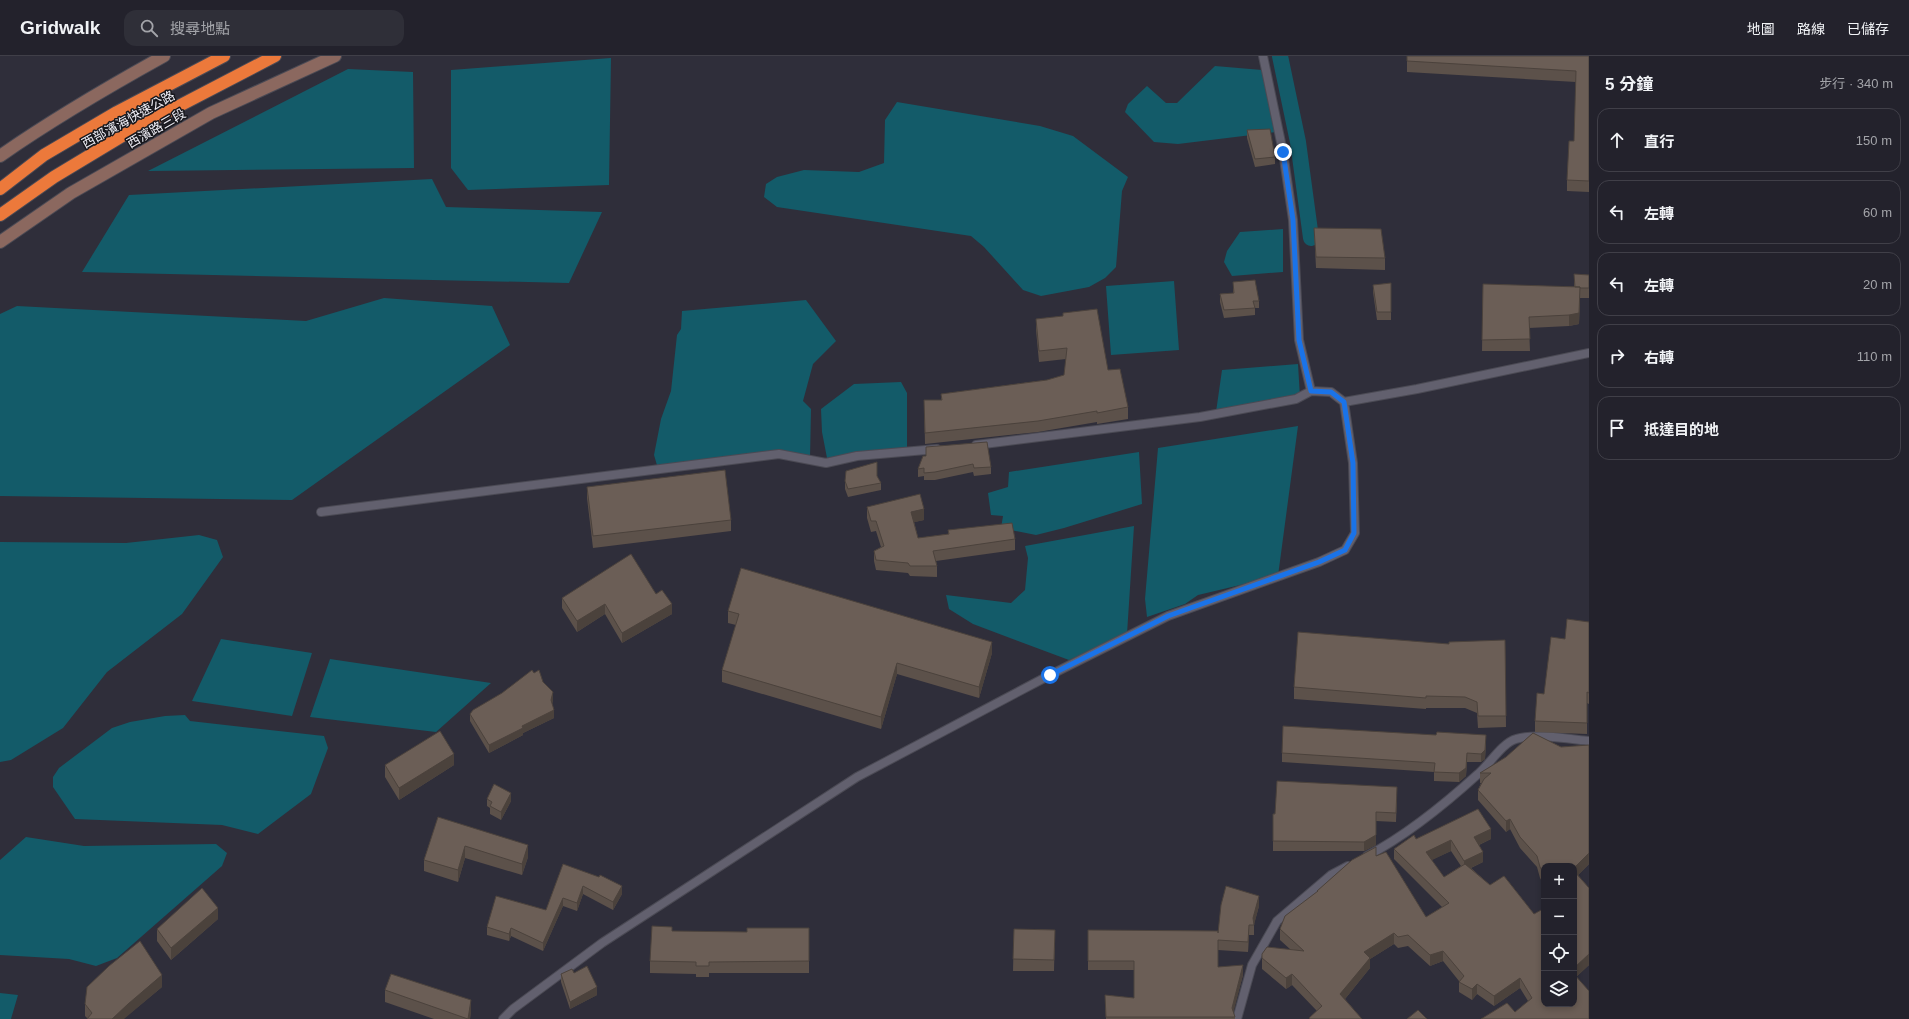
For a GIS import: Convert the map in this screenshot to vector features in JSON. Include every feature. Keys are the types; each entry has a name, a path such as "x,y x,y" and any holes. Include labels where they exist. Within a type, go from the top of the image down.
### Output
{"highway":[{"name":"西部濱海快速公路","path":"0,189 44,155 224,56"},
{"name":"西部濱海快速公路","path":"0,215 54,177 127,133 275,56"}],"street":[{"path":"0,156 37,130 103,90 164,56"},
{"name":"西濱路三段","path":"0,242 71,193 211,113 335,56"}],"lane":[{"path":"1263,56 1283,152 1293,220 1299,340 1311,391"},
{"path":"1344,402 1417,389 1589,352"},
{"path":"503,1019 512,1008 602,943 857,776 1050,675 1168,616 1319,562 1345,550 1354,533 1353,463 1344,402 1331,392 1311,391 1296,399 1200,417 966,446"},
{"path":"321,512 779,454 826,463 857,456 943,448"},
{"path":"1238,1019 1252,965 1276,920 1331,875 1376,851 1412,828 1479,774 1501,749 1515,739 1542,737 1589,741"}],"water":[{"path":"611,58 609,185 468,190 451,168 451,70"},
{"path":"1215,66 1262,70 1276,132 1178,144 1154,142 1125,112 1128,104 1147,86 1166,103 1177,103"},
{"path":"348,69 413,72 414,168 148,171"},
{"path":"897,102 1040,126 1073,136 1128,177 1122,191 1116,267 1105,278 1089,287 1041,296 1023,290 984,247 971,236 777,207 764,197 766,184 777,177 804,170 859,172 884,163 885,120"},
{"path":"432,179 446,207 602,212 569,283 82,272 129,195"},
{"path":"1283,229 1283,272 1232,276 1224,262 1227,251 1240,232"},
{"path":"1174,281 1179,350 1111,355 1106,286"},
{"path":"384,298 492,306 510,345 292,500 0,496 0,314 17,306 306,321"},
{"path":"806,300 836,341 813,364 803,401 811,409 810,458 790,455 659,472 654,455 661,419 671,391 677,335 681,329 682,311"},
{"path":"1298,364 1300,397 1216,412 1222,370"},
{"path":"901,382 907,393 907,448 827,458 822,432 821,409 854,384"},
{"path":"1298,426 1278,576 1198,595 1185,604 1147,617 1145,599 1158,448"},
{"path":"1139,452 1142,504 1036,535 1001,528 1003,516 991,515 988,493 1008,487 1009,472"},
{"path":"1134,526 1127,634 1069,660 973,624 949,609 946,595 1011,603 1025,590 1028,558 1025,546"},
{"path":"199,535 217,540 223,557 182,614 107,672 63,728 11,760 0,762 0,542 126,543"},
{"path":"221,639 312,653 292,716 192,701"},
{"path":"330,659 491,683 436,732 310,717"},
{"path":"185,715 190,721 324,736 328,748 311,794 258,834 222,825 75,819 53,787 53,777 59,768 112,728 130,722 165,716"},
{"path":"26,837 84,846 216,844 227,853 222,866 117,958 96,966 69,959 0,955 0,860"},
{"path":"0,993 18,995 11,1019 0,1019"}],"building":[{"path":"1407,56 1589,56 1589,181 1567,180 1569,141 1574,141 1576,71 1407,61"},
{"path":"1270,129 1275,157 1255,159 1247,130"},
{"path":"1314,228 1381,229 1385,258 1316,257"},
{"path":"1574,274 1589,275 1589,288 1575,287"},
{"path":"1255,280 1259,301 1253,301 1255,308 1224,310 1220,294 1234,293 1233,282"},
{"path":"1391,283 1391,312 1377,312 1373,285"},
{"path":"1483,284 1580,287 1579,313 1529,317 1530,339 1482,340"},
{"path":"1097,309 1108,370 1120,369 1128,407 1038,421 925,433 924,400 942,400 941,394 1047,380 1064,375 1067,348 1039,351 1036,319 1063,316 1063,313"},
{"path":"987,442 991,467 974,468 973,464 924,473 924,468 918,469 923,456 926,456 926,447"},
{"path":"877,462 877,476 881,483 848,489 845,481 846,471"},
{"path":"725,470 731,520 593,536 587,487"},
{"path":"920,494 924,509 911,512 918,538 949,534 948,530 1012,523 1015,539 933,551 937,566 910,566 908,563 876,560 874,551 884,546 876,521 871,521 867,507"},
{"path":"631,554 656,594 662,590 672,604 622,633 605,604 577,621 562,598"},
{"path":"741,568 992,642 979,687 897,663 881,717 722,670 739,614 728,611"},
{"path":"1567,619 1589,622 1589,693 1587,692 1587,723 1535,721 1537,693 1544,694 1551,637 1565,639"},
{"path":"1298,632 1449,644 1449,642 1505,640 1506,716 1478,716 1477,702 1465,697 1426,696 1426,698 1294,687"},
{"path":"532,670 534,673 539,670 543,682 553,692 551,700 554,710 489,745 470,714 473,710 502,693"},
{"path":"1283,726 1436,735 1437,732 1486,735 1485,750 1481,754 1467,753 1466,768 1459,773 1434,772 1435,763 1282,753"},
{"path":"440,731 454,754 399,788 385,765"},
{"path":"1533,733 1561,747 1589,745 1589,853 1577,865 1577,863 1541,863 1541,869 1537,856 1520,837 1510,819 1506,821 1478,790 1484,779 1491,773 1480,773 1506,757"},
{"path":"1277,781 1397,787 1396,813 1376,812 1376,835 1364,842 1273,841 1273,814 1275,814"},
{"path":"494,784 511,793 501,812 490,806 492,802 487,799"},
{"path":"1478,809 1491,829 1474,837 1483,852 1464,861 1451,840 1426,852 1444,877 1465,864 1490,885 1504,876 1534,914 1541,910 1541,1007 1577,1007 1577,977 1589,991 1589,1019 1481,1019 1507,1003 1515,1012 1532,998 1520,978 1494,996 1477,984 1472,989 1459,982 1464,976 1443,951 1430,955 1408,935 1398,937 1394,933 1364,952 1370,958 1340,994 1362,1019 1309,1018 1322,1006 1292,974 1286,978 1262,958 1262,954 1267,947 1304,951 1280,929 1285,916 1318,891 1352,860 1376,847 1376,856 1386,852 1426,917 1449,903 1394,849 1414,835 1416,839"},
{"path":"438,817 528,845 522,864 465,846 458,870 424,860"},
{"path":"563,864 599,877 600,875 622,886 613,902 583,886 577,903 563,898 543,943 511,928 509,934 487,927 496,896 546,910"},
{"path":"1577,874 1589,888 1589,954 1577,965"},
{"path":"1226,886 1259,896 1253,918 1254,925 1249,925 1248,942 1218,940 1218,967 1243,965 1232,1008 1235,1017 1106,1017 1105,995 1134,998 1134,961 1088,961 1088,930 1218,931 1218,933 1221,905"},
{"path":"202,888 218,908 171,948 157,929"},
{"path":"652,926 672,927 672,931 747,932 747,928 809,928 809,961 709,962 709,966 696,966 696,962 650,961"},
{"path":"1014,929 1055,930 1054,960 1013,959"},
{"path":"140,941 162,975 112,1019 87,1019 92,1013 85,1004 87,987 109,966"},
{"path":"587,966 597,987 570,1002 561,974 572,969 574,973"},
{"path":"391,974 471,1000 468,1019 385,990"},
{"path":"1418,1010 1427,1019 1407,1019"}],"waterway":[{"path":"1280,56 1298,142 1311,238"}],"route":[{"path":"1050,675 1168,616 1319,562 1345,550 1354,533 1353,463 1344,402 1331,392 1311,391 1299,340 1293,220 1283,152"}]}
